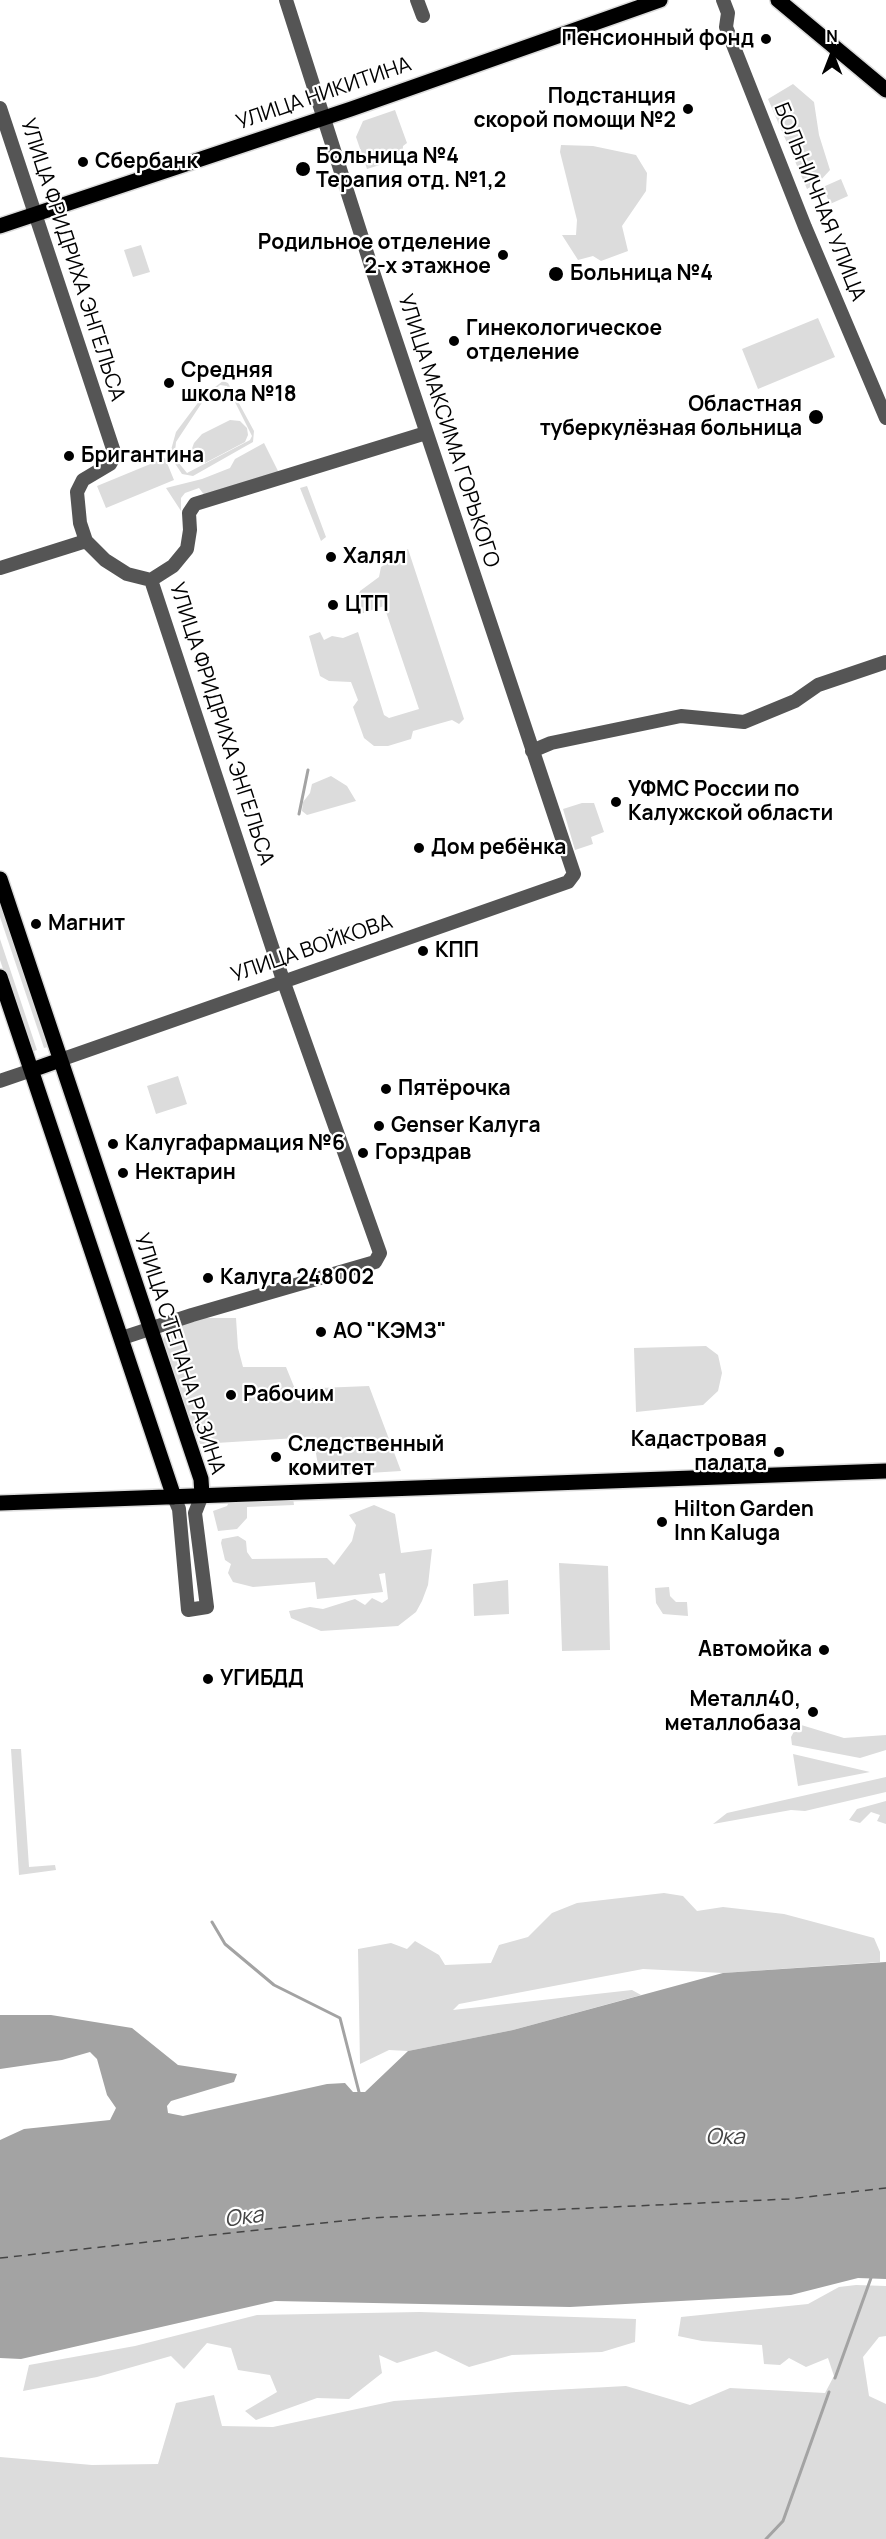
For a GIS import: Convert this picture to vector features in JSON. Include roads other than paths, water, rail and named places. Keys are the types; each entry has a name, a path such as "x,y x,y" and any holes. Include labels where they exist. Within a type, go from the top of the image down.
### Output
{"main road":[{"name":"УЛИЦА НИКИТИНА","path":"0,226 324,118 629,5 660,0"},
{"path":"778,0 886,90"},
{"name":"УЛИЦА СТЕПАНА РАЗИНА","path":"0,879 201,1479 202,1495"},
{"name":"УЛИЦА СТЕПАНА РАЗИНА","path":"0,977 174,1497"},
{"path":"32,1070 60,1060"},
{"path":"0,1503 886,1472"}],"street":[{"name":"УЛИЦА МАКСИМА ГОРЬКОГО","path":"286,0 426,433 574,874"},
{"path":"417,0 423,16"},
{"name":"БОЛЬНИЧНАЯ УЛИЦА","path":"723,0 728,13 726,27 730,38 886,418"},
{"name":"УЛИЦА ФРИДРИХА ЭНГЕЛЬСА","path":"0,108 115,455 110,464 83,480 77,492 80,523 86,541 105,560 127,574 151,580 283,980 380,1253 375,1262 150,1329"},
{"path":"151,580 173,566 186,549 190,530 189,513 195,504 287,478 426,433"},
{"path":"0,568 86,541"},
{"path":"532,751 551,743 681,716 744,723 795,701 818,685 886,662"},
{"name":"УЛИЦА ВОЙКОВА","path":"60,1060 568,882 574,874"},
{"path":"0,1081 32,1070"},
{"path":"122,1338 150,1329"},
{"name":"УЛИЦА СТЕПАНА РАЗИНА","path":"174,1497 179,1509 188,1610 207,1607 195,1513 202,1495"}],"water":[{"name":"Ока","path":"886,1962 886,2279 858,2278 791,2295 570,2307 275,2301 21,2359 0,2358 0,2140 24,2129 110,2120 116,2108 107,2095 97,2059 90,2052 62,2060 0,2069 0,2015 51,2015 132,2028 178,2065 237,2074 234,2082 171,2101 167,2106 168,2113 183,2116 327,2084 345,2083 353,2092 365,2092 408,2051 513,2030 723,1973"}],"waterway":[{"path":"299,814 308,770"},
{"path":"212,1922 225,1944 274,1985 340,2018 359,2092"},
{"path":"835,2378 871,2278"},
{"path":"766,2539 783,2521 829,2392"}],"place":[{"name":"Пенсионный фонд","path":"766,39"},
{"name":"Подстанция скорой помощи №2","path":"688,109"},
{"name":"Сбербанк","path":"83,162"},
{"name":"Больница №4 Терапия отд. №1,2","path":"303,169"},
{"name":"Родильное отделение 2-х этажное","path":"503,255"},
{"name":"Больница №4","path":"556,274"},
{"name":"Гинекологическое отделение","path":"454,341"},
{"name":"Средняя школа №18","path":"169,383"},
{"name":"Областная туберкулёзная больница","path":"816,417"},
{"name":"Бригантина","path":"69,456"},
{"name":"Халял","path":"331,557"},
{"name":"ЦТП","path":"333,605"},
{"name":"УФМС России по Калужской области","path":"616,802"},
{"name":"Дом ребёнка","path":"419,848"},
{"name":"Магнит","path":"36,924"},
{"name":"КПП","path":"423,951"},
{"name":"Пятёрочка","path":"386,1089"},
{"name":"Genser Калуга","path":"379,1126"},
{"name":"Калугафармация №6","path":"113,1144"},
{"name":"Горздрав","path":"363,1153"},
{"name":"Нектарин","path":"123,1173"},
{"name":"Калуга 248002","path":"208,1278"},
{"name":"АО \"КЭМЗ\"","path":"321,1332"},
{"name":"Рабочим","path":"231,1395"},
{"name":"Кадастровая палата","path":"779,1452"},
{"name":"Следственный комитет","path":"276,1457"},
{"name":"Hilton Garden Inn Kaluga","path":"662,1522"},
{"name":"Автомойка","path":"824,1650"},
{"name":"УГИБДД","path":"208,1679"},
{"name":"Металл40, металлобаза","path":"813,1712"}]}
